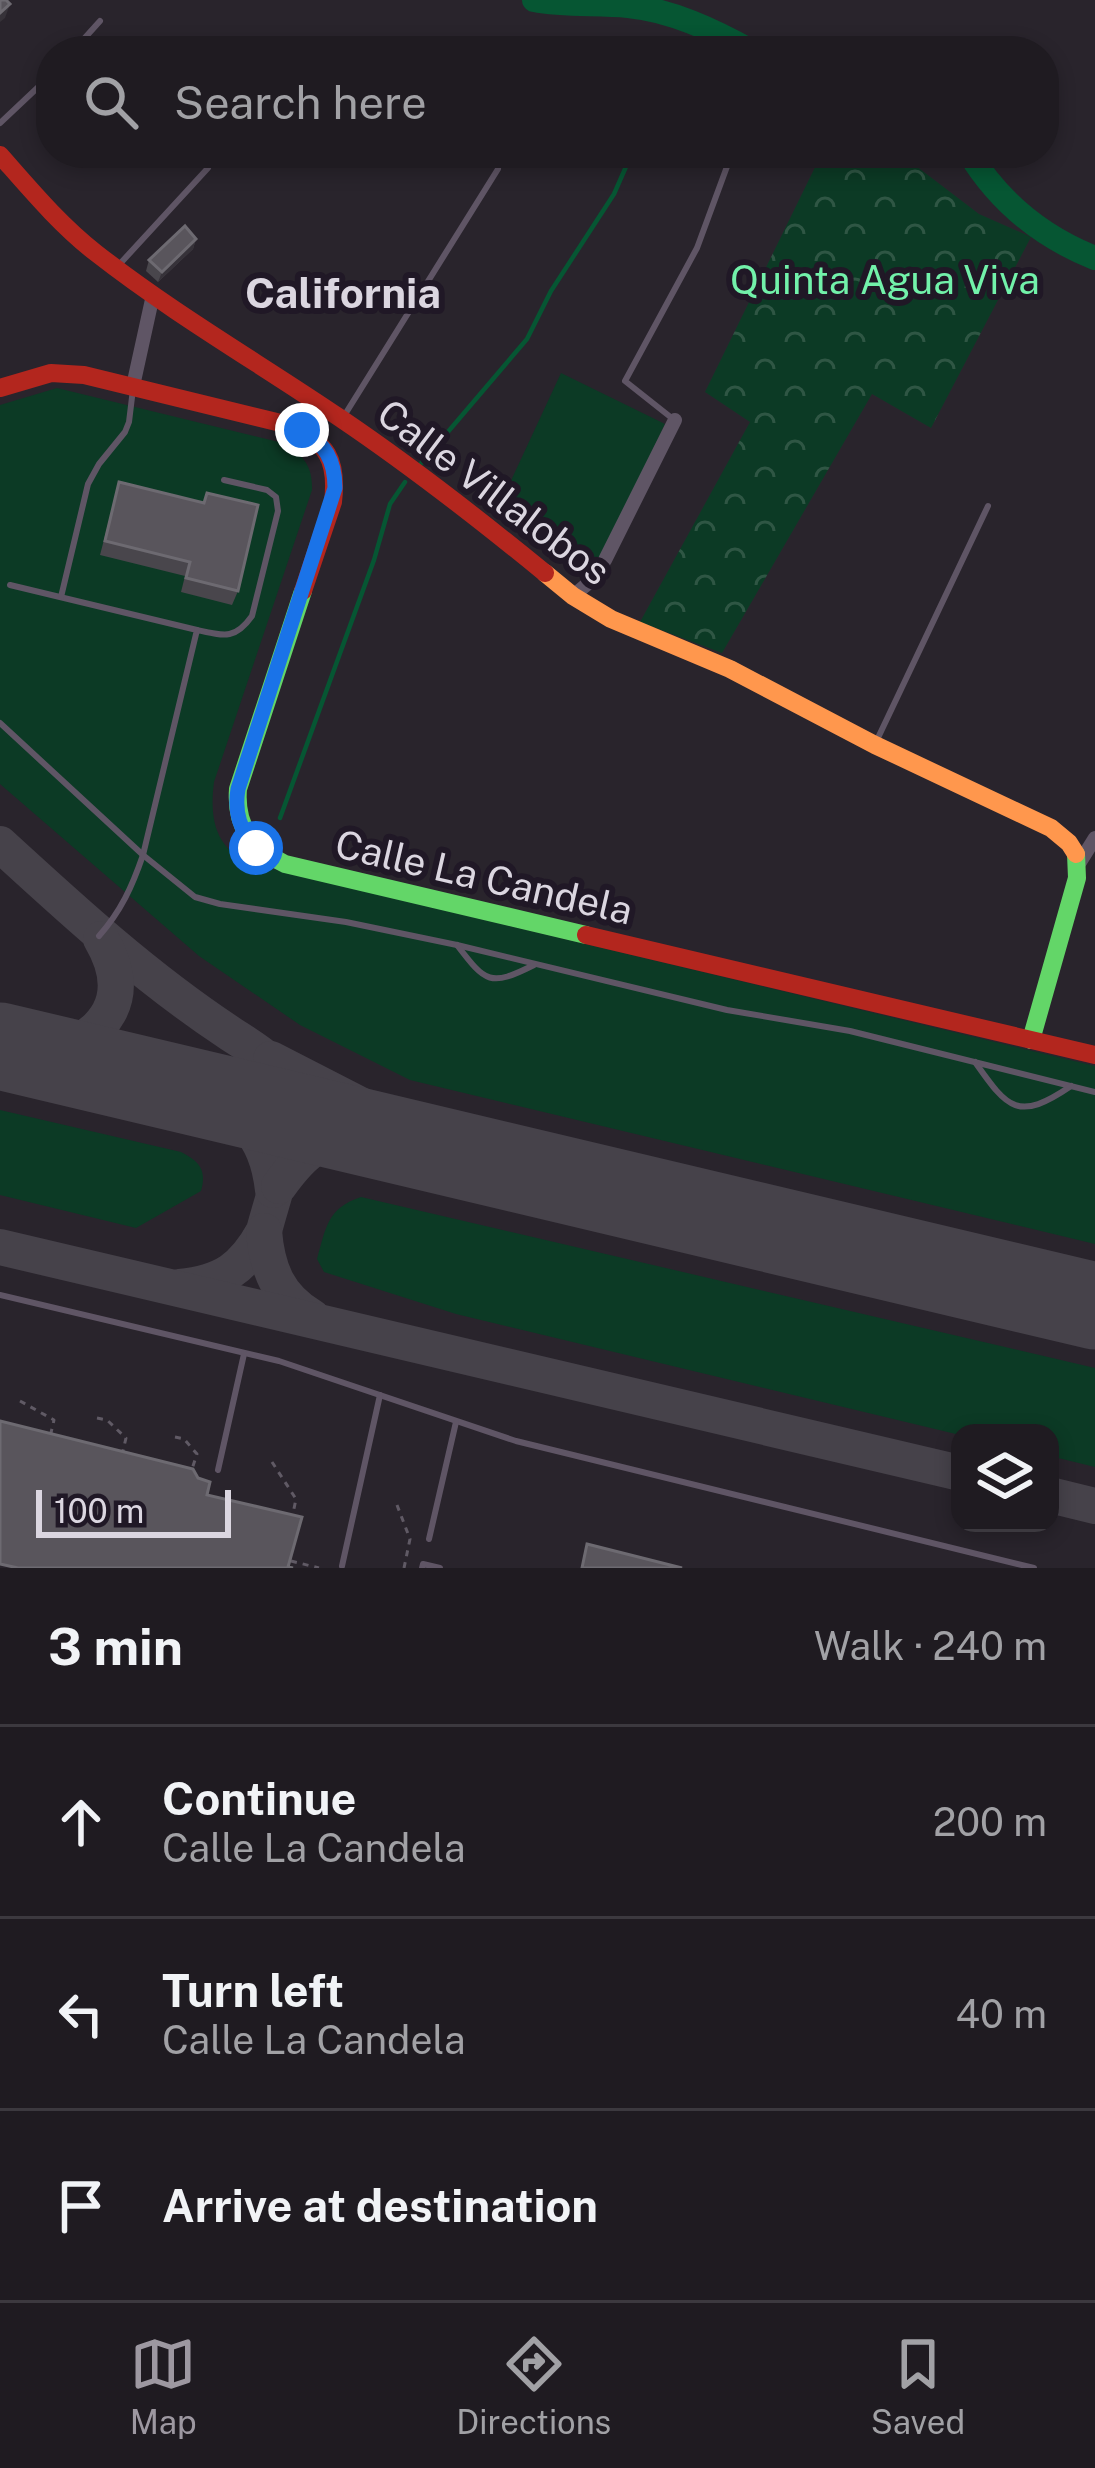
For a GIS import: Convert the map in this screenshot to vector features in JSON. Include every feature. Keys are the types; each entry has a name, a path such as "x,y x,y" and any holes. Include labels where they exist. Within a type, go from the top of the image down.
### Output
{"street":[{"name":"Calle Villalobos","path":"0,155 61,222 117,268 343,419 486,524 573,596 611,619 730,669 874,745 1051,828 1068,839 1087,864"},
{"path":"133,386 153,295"},
{"name":"Calle La Candela","path":"0,388 51,373 84,375 302,430 324,447 335,473 333,502 238,789 240,826 256,848 285,864 1095,1055"},
{"path":"573,596 605,560 675,421"},
{"path":"1031,1040 1095,838"}],"lane":[{"path":"86,36 100,21"},
{"path":"0,123 36,89"},
{"path":"117,268 208,168"},
{"path":"675,421 625,381 697,248 726,168"},
{"path":"343,419 498,169"},
{"path":"61,597 88,484 130,422 133,386"},
{"path":"10,585 223,636 242,630 252,616 278,511 276,497 267,490 224,480"},
{"path":"874,745 988,506"},
{"path":"99,936 118,915 143,855 197,630"},
{"path":"0,723 195,897 346,922 727,1010 850,1030 1095,1092"},
{"path":"457,945 482,975 494,980 537,964"},
{"path":"974,1061 1005,1101 1021,1107 1038,1106 1071,1086"},
{"path":"0,1294 313,1371 516,1441 1034,1568"},
{"path":"218,1470 244,1354"},
{"path":"342,1566 380,1395"},
{"path":"429,1539 456,1422"},
{"path":"422,1568 423,1564 440,1568"}],"path":[{"path":"20,1401 54,1420 49,1445"},
{"path":"97,1418 107,1420 126,1438 120,1463"},
{"path":"175,1437 184,1439 197,1454 189,1480"},
{"path":"272,1462 296,1499 291,1526"},
{"path":"397,1505 410,1539 404,1568"},
{"path":"289,1561 320,1568"}],"green space":[{"name":"Quinta Agua Viva","path":"815,168 919,168 979,214 1031,237 931,428 872,394 722,653 640,622 750,422 705,392"},
{"path":"561,373 665,424 598,564 495,515"},
{"path":"57,388 279,442 308,466 312,490 214,782 214,822 231,852 255,865 1095,1066 1095,1244 410,1080 300,1025 199,956 0,784 0,405"},
{"path":"0,1110 181,1152 200,1167 201,1191 136,1228 0,1195"},
{"path":"361,1197 1095,1368 1095,1467 1059,1458 1059,1424 951,1424 951,1433 456,1314 324,1272 317,1259 323,1238 335,1213"}],"building":[{"path":"185,226 196,239 162,272 149,260"},
{"path":"119,482 204,503 207,493 258,505 238,591 186,578 190,562 105,541"},
{"path":"0,1421 193,1469 198,1478 210,1482 207,1495 302,1517 288,1567 293,1568 18,1568 0,1564"},
{"path":"587,1544 682,1568 582,1568"}],"waterway":[{"path":"534,0 660,12 721,36"},
{"path":"418,467 527,339 625,168"},
{"path":"980,168 1023,216 1095,258"},
{"path":"280,818 390,504 405,482"}],"taxiway":[{"path":"0,844 139,966 262,1055 288,1087 288,1138 264,1231 230,1271 180,1287"},
{"path":"48,1057 85,1038 109,1012 116,980 101,939"},
{"path":"271,1059 382,1116 504,1165"},
{"path":"183,1088 246,1124 264,1151 273,1190"},
{"path":"279,1186 317,1147 370,1133"},
{"path":"264,1231 276,1281 312,1317"},
{"path":"0,1247 951,1471"},
{"path":"1059,1497 1095,1506"}],"runway":[{"path":"0,1046 1095,1306"}],"traffic: fast":[{"path":"303,591 238,789 239,814 248,835 285,864 586,935"},
{"path":"1031,1040 1077,878 1076,854"}],"traffic: slow":[{"path":"545,573 611,619 730,669 875,745 1051,828 1076,854"}],"traffic: jam":[{"path":"0,155 96,253 393,455 545,573"},
{"path":"0,388 51,373 84,375 289,425 313,438 327,454 334,487 303,591"},
{"path":"586,935 1095,1055"}],"district":[{"name":"California","path":"343,292"}],"route":[{"path":"256,848 240,826 238,789 335,488 332,460 302,430"}]}
